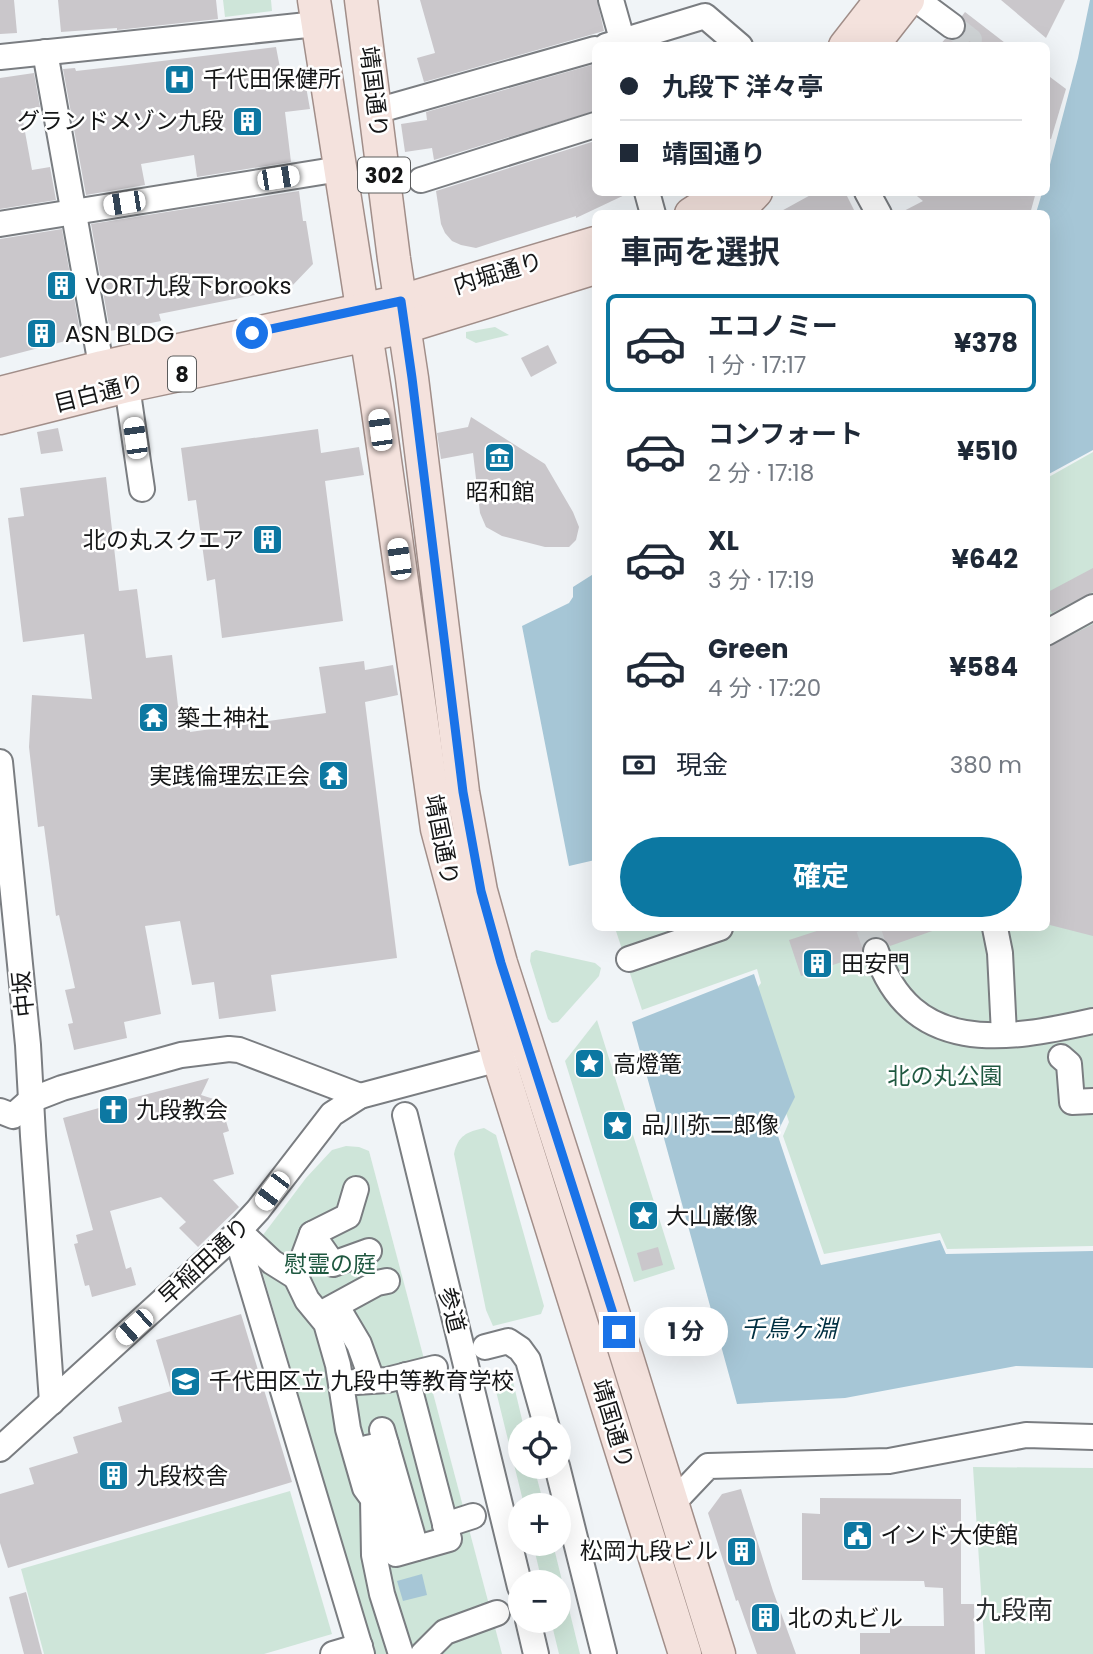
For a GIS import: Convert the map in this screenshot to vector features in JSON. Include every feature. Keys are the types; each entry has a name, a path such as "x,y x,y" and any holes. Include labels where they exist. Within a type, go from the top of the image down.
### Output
{"main road":[{"name":"靖国通り","path":"361,0 463,792 481,891 528,1051 604,1283 719,1654"},
{"path":"848,42 881,0"},
{"path":"875,42 908,0"},
{"name":"靖国通り","path":"316,12 437,829 499,1060 685,1654"},
{"path":"697,210 719,196"},
{"path":"738,210 752,196"},
{"name":"内堀通り","path":"403,314 592,244"},
{"name":"内堀通り","path":"403,314 592,269"},
{"name":"目白通り","path":"0,418 112,381 403,314"},
{"name":"目白通り","path":"0,393 112,381"}],"street":[{"path":"610,42 611,0"},
{"path":"917,0 952,26"},
{"path":"0,57 316,12"},
{"path":"617,42 705,16 735,42"},
{"path":"376,111 592,50"},
{"path":"45,52 73,211 112,381 142,489"},
{"path":"421,180 592,126"},
{"path":"0,224 340,169"},
{"path":"1050,631 1093,607"},
{"name":"中坂","path":"0,762 28,1045 52,1402"},
{"path":"629,960 711,931"},
{"path":"996,931 1000,953 1004,1034"},
{"path":"876,951 888,983 909,1008 924,1019 962,1032 1004,1034 1061,1028 1093,1021"},
{"path":"1061,1028 1061,1057 1069,1064 1074,1097"},
{"path":"0,1111 13,1116 31,1100 62,1088 181,1055 229,1049 239,1050 360,1096"},
{"name":"早稲田通り","path":"0,1449 237,1232 258,1210 332,1114 360,1096 528,1051"},
{"name":"参道","path":"405,1115 516,1570"},
{"path":"296,1277 312,1234 348,1216 356,1189"},
{"path":"328,1311 382,1282 369,1251 348,1216"},
{"path":"237,1232 272,1262 296,1277 307,1300 328,1311 359,1344 372,1380"},
{"path":"237,1232 361,1650 333,1654"},
{"path":"312,1234 333,1264 369,1251"},
{"path":"328,1311 326,1323 341,1383 348,1429 365,1488 373,1499 374,1555 382,1594 401,1654"},
{"path":"485,1347 508,1341 520,1349 528,1360 544,1416"},
{"path":"341,1383 406,1375 435,1368"},
{"path":"406,1375 427,1452 449,1539 397,1553 398,1519 390,1494 383,1452 427,1452"},
{"path":"671,1505 708,1466 890,1461 1026,1435 1093,1437"},
{"path":"560,1479 604,1654"},
{"path":"445,1525 473,1516"},
{"path":"423,1654 444,1632 497,1613"},
{"path":"531,1633 536,1654"}],"green space":[{"path":"223,0 271,0 272,11 225,17"},
{"path":"495,327 509,335 476,343 466,338 466,332"},
{"name":"北の丸公園","path":"1093,452 1093,1246 947,1249 940,1233 824,1254 783,1136 789,1122 749,999 761,983 757,969 642,1010 616,931 1050,931 1050,476"},
{"path":"536,950 595,963 601,968 599,976 558,1022 552,1023 548,1019 530,961 531,953"},
{"path":"597,1020 675,1269 634,1282 565,1061"},
{"path":"484,1128 496,1135 544,1306 541,1314 493,1326 486,1310 454,1154 464,1135"},
{"name":"慰霊の庭","path":"346,1146 369,1151 502,1654 375,1654 259,1261 263,1235 306,1178 332,1150"},
{"path":"511,1373 521,1416 508,1416 508,1440 493,1379"},
{"path":"973,1467 1093,1468 1093,1654 985,1654"},
{"path":"518,1479 537,1479 541,1493 521,1493"},
{"path":"290,1491 332,1634 264,1654 44,1654 21,1569"},
{"path":"536,1556 556,1556 559,1570 539,1570"},
{"path":"571,1617 580,1654 559,1654 554,1633 571,1633"}],"water":[{"path":"1090,0 1093,0 1093,450 1050,473 1050,210 1037,210 1041,196 1050,196 1050,165"},
{"path":"592,575 592,861 569,866 522,626 569,603 573,597 573,587"},
{"name":"千鳥ヶ淵","path":"754,974 795,1097 777,1133 821,1265 940,1240 946,1254 1093,1251 1093,1368 1016,1366 845,1398 737,1404 632,1022"},
{"path":"422,1574 427,1595 403,1601 397,1581"}],"building":[{"path":"0,0 14,0 17,33 0,34"},
{"path":"58,0 216,0 218,19 117,30 61,32"},
{"path":"420,0 597,0 604,31 424,82 417,58 435,53"},
{"path":"1001,0 1065,0 1046,38"},
{"path":"965,12 1004,42 942,42 945,39 957,40 963,35 967,27 962,16"},
{"path":"276,47 280,68 285,68 287,83 305,81 310,109 285,112 291,162 197,177 194,155 141,164 145,185 86,195 63,69 75,68 76,71"},
{"path":"592,65 592,112 434,160 432,148 405,152 401,124 427,120 426,112"},
{"path":"34,73 40,107 21,110 32,170 50,167 56,200 0,209 0,78"},
{"path":"1050,77 1066,89 1050,139"},
{"path":"592,142 592,196 623,196 576,218 476,248 452,241 445,233 436,191"},
{"path":"299,191 313,264 290,288 159,314 161,321 110,331 91,224"},
{"path":"809,196 847,196 854,210 783,210"},
{"path":"917,196 1035,196 1031,210 906,210 923,201"},
{"path":"62,229 81,337 0,358 0,239"},
{"path":"548,345 557,363 531,377 521,358"},
{"path":"471,417 545,464 579,527 576,540 569,547 545,547 502,536 486,527 480,513 473,453 441,459 437,433 468,427"},
{"path":"58,428 63,451 41,454 37,432"},
{"name":"北の丸スクエア","path":"318,429 321,453 359,447 364,475 325,481 343,621 222,638 215,579 207,581 196,500 188,501 181,448"},
{"path":"106,477 119,591 137,589 146,658 172,655 178,706 192,707 190,732 326,713 319,667 364,661 365,670 393,665 398,695 365,702 397,958 271,975 276,1011 219,1019 214,982 192,985 180,921 145,926 161,1014 124,1022 127,1038 74,1050 68,1024 73,1023 65,990 75,988 59,915 56,916 44,826 38,827 29,747 32,695 92,699 84,634 23,642 8,518 24,516 20,488"},
{"path":"1093,568 1093,592 1052,613 1050,591"},
{"path":"1093,624 1093,936 1050,925 1050,646"},
{"name":"田安門","path":"817,931 932,931 890,946 884,939 870,937 864,943 862,955 801,976 789,940"},
{"path":"209,1078 201,1095 220,1101 229,1131 223,1133 234,1174 213,1180 239,1207 198,1247 179,1228 186,1222 161,1197 110,1211 126,1269 131,1267 136,1285 92,1297 89,1285 85,1286 74,1244 78,1243 76,1235 93,1230 63,1118"},
{"path":"658,1247 663,1265 642,1271 637,1253"},
{"path":"241,1314 292,1482 8,1568 0,1543 0,1494 34,1484 29,1468 78,1453 73,1437 122,1422 118,1407 171,1391 156,1340"},
{"name":"松岡九段ビル","path":"741,1489 796,1654 757,1654 738,1600 736,1601 708,1513 722,1494"},
{"path":"820,1498 961,1499 961,1604 974,1604 975,1654 860,1654 860,1633 890,1633 890,1626 944,1626 943,1588 925,1587 924,1581 802,1580 802,1513 820,1514"},
{"path":"26,1592 42,1654 24,1654 9,1597"}],"tunnel":[{"path":"952,26 970,40 969,42"},
{"path":"869,931 876,951"}],"place":[{"name":"千代田保健所","path":"180,79"},
{"name":"グランドメゾン九段","path":"247,121"},
{"name":"VORT九段下brooks","path":"62,286"},
{"name":"ASN BLDG","path":"42,334"},
{"name":"昭和館","path":"500,458"},
{"name":"北の丸スクエア","path":"267,540"},
{"name":"築土神社","path":"154,718"},
{"name":"実践倫理宏正会","path":"333,776"},
{"name":"田安門","path":"818,964"},
{"name":"高燈篭","path":"590,1064"},
{"name":"九段教会","path":"113,1110"},
{"name":"品川弥二郎像","path":"618,1125"},
{"name":"大山巌像","path":"643,1216"},
{"name":"千代田区立 九段中等教育学校","path":"186,1381"},
{"name":"九段校舎","path":"113,1476"},
{"name":"インド大使館","path":"857,1535"},
{"name":"松岡九段ビル","path":"741,1551"},
{"name":"北の丸ビル","path":"765,1618"}],"district":[{"name":"九段南","path":"1014,1610"}],"route":[{"path":"252,333 401,301 463,792 481,891 528,1051 619,1332"}]}
